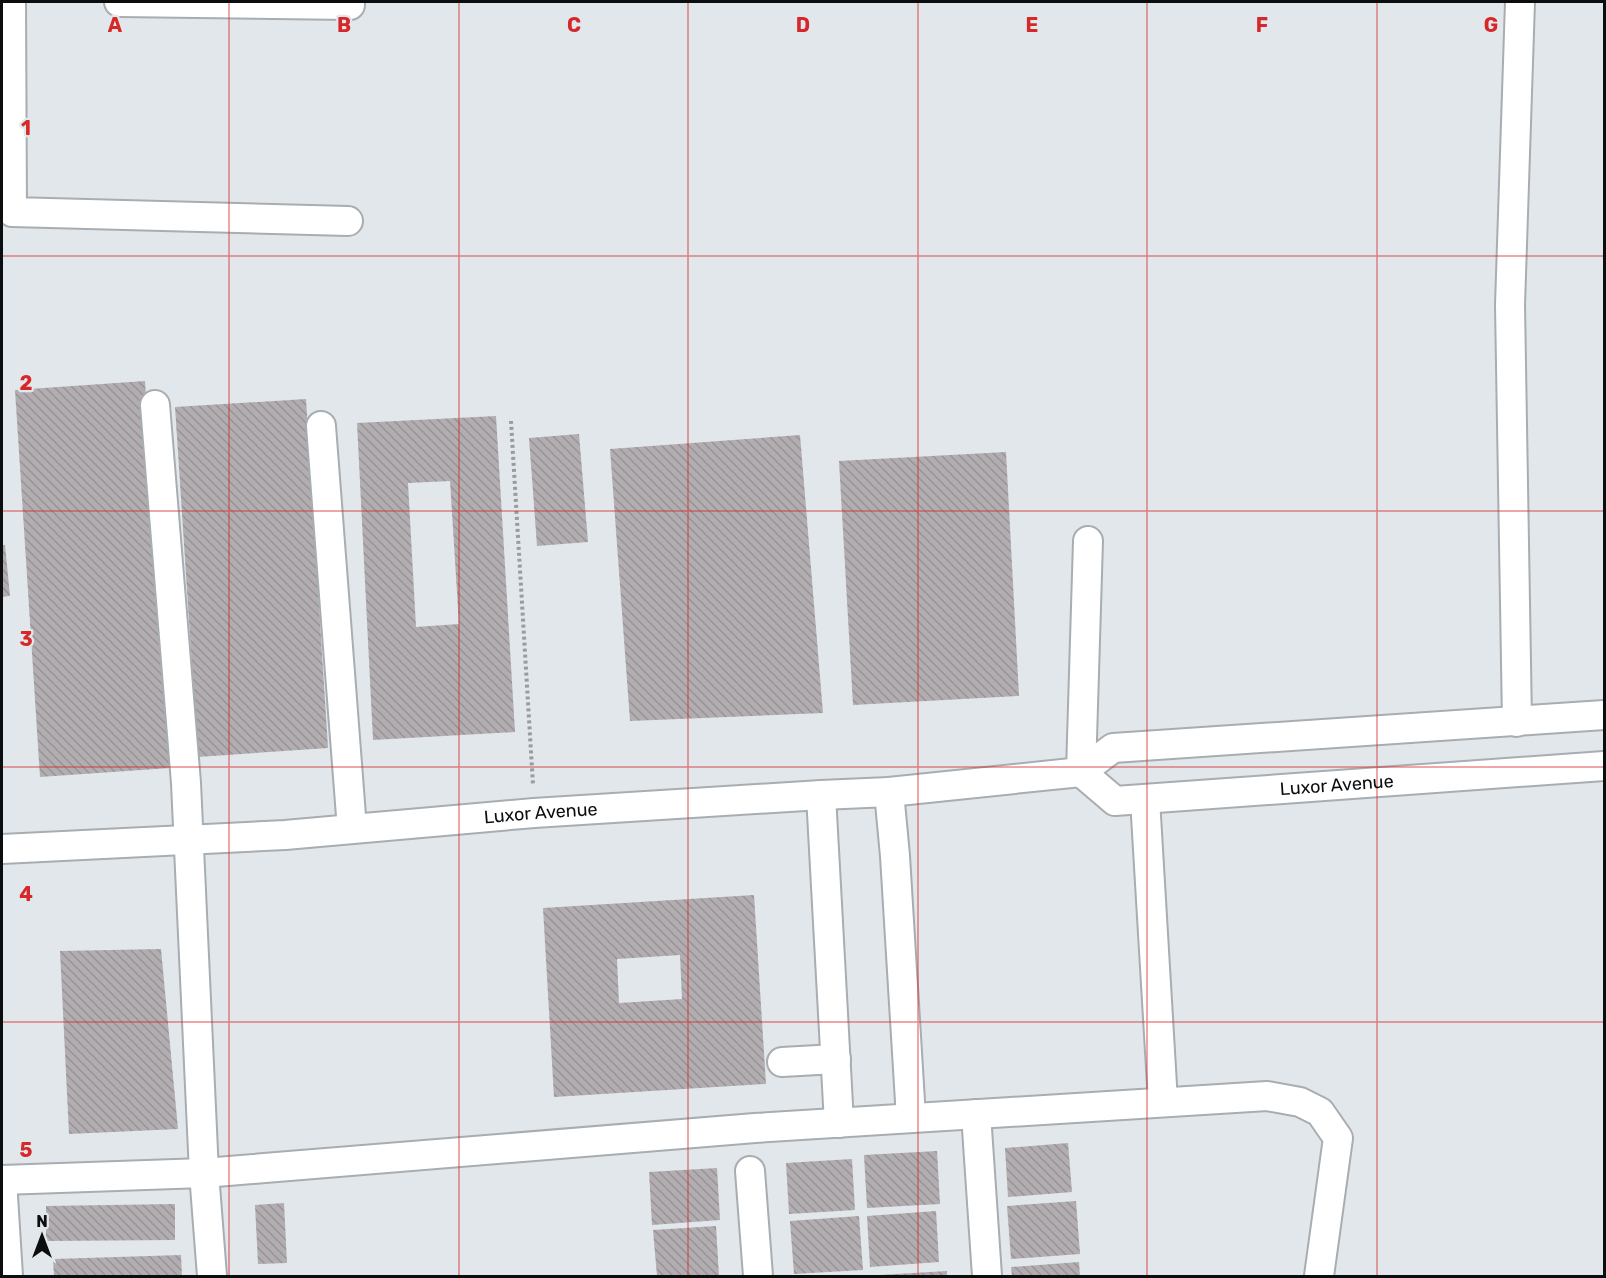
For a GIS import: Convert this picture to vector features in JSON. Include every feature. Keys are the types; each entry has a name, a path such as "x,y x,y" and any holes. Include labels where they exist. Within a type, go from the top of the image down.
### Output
{"street":[{"path":"11,2 12,212 348,221"},
{"path":"119,2 350,4 350,2"},
{"path":"1517,722 1510,304 1520,2"},
{"path":"155,405 186,783 204,1173 212,1276"},
{"path":"321,426 352,829"},
{"path":"1081,772 1088,541"},
{"path":"1081,772 1113,748 1605,715"},
{"name":"Luxor Avenue","path":"2,849 285,835 534,813 889,792 1081,772 1115,801 1605,766"},
{"path":"889,792 911,1118"},
{"path":"820,795 839,1123"},
{"path":"1145,799 1163,1102"},
{"path":"782,1062 836,1059"},
{"path":"9,1276 2,1180 204,1173 839,1123 1267,1096 1300,1102 1320,1112 1338,1138 1319,1276"},
{"path":"976,1114 987,1276"},
{"path":"750,1171 758,1276"}],"path":[{"path":"511,421 534,813"}],"building":[{"path":"145,381 170,768 40,777 15,390"},
{"path":"306,399 328,748 198,757 175,407"},
{"path":"496,416 515,732 373,740 357,423","holes":["450,481 459,624 416,627 408,483"]},
{"path":"579,434 588,542 537,546 529,438"},
{"path":"800,435 823,713 630,721 610,449"},
{"path":"1006,452 1019,696 853,705 839,461"},
{"path":"2,545 5,545 10,596 2,597"},
{"path":"754,895 766,1084 554,1097 543,908","holes":["680,955 682,999 619,1003 617,959"]},
{"path":"161,949 178,1129 69,1134 60,951"},
{"path":"1068,1143 1072,1192 1008,1197 1005,1148"},
{"path":"937,1151 940,1204 867,1208 864,1155"},
{"path":"852,1159 855,1210 789,1214 786,1163"},
{"path":"717,1168 720,1220 652,1225 649,1172"},
{"path":"1076,1201 1080,1254 1011,1259 1007,1206"},
{"path":"284,1203 287,1263 258,1264 255,1205"},
{"path":"175,1204 175,1240 46,1241 46,1206"},
{"path":"936,1211 939,1262 870,1267 867,1216"},
{"path":"859,1216 863,1270 794,1274 790,1221"},
{"path":"716,1226 719,1276 657,1276 653,1230"},
{"path":"181,1255 182,1276 54,1276 53,1259"},
{"path":"1079,1262 1080,1276 1012,1276 1011,1267"},
{"path":"947,1271 947,1276 879,1276 879,1275"}]}
